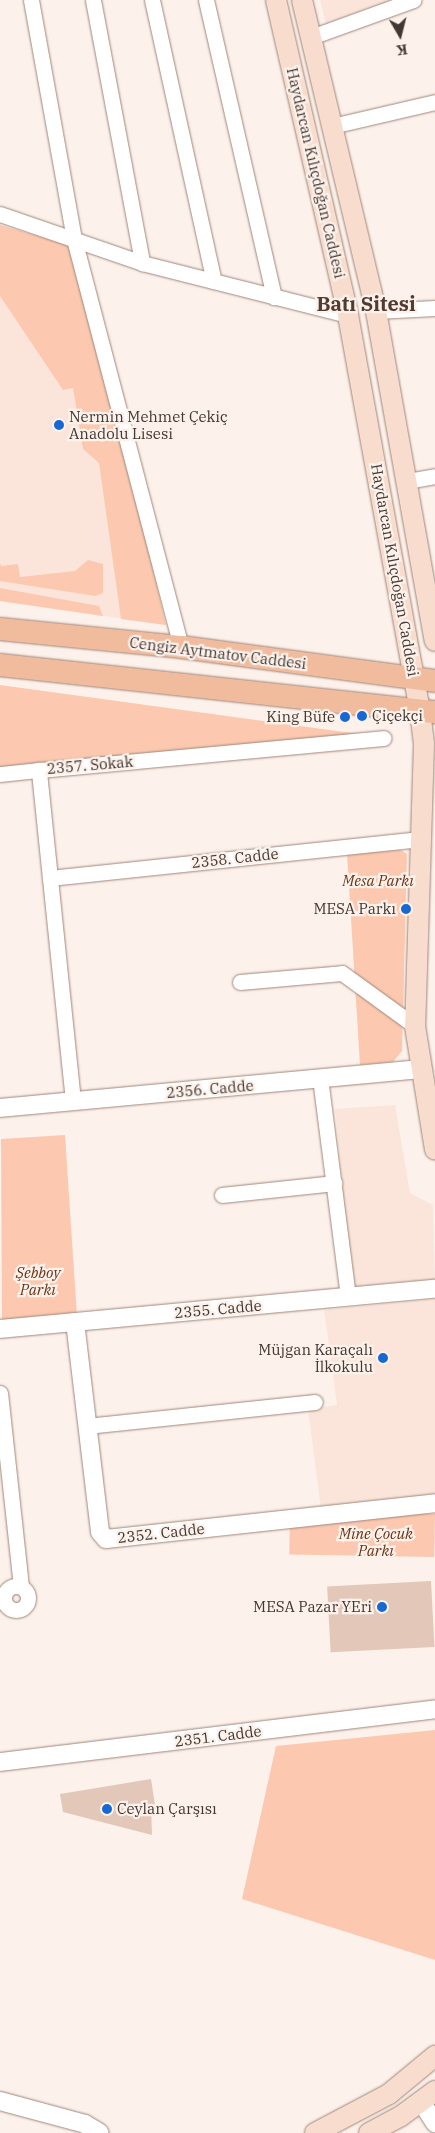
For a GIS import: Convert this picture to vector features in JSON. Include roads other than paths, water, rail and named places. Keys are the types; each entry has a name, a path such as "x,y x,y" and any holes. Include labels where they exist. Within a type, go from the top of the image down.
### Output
{"main road":[{"name":"Haydarcan Kılıçdoğan Caddesi","path":"276,0 348,316 425,680 428,712 424,744 420,839 415,1026 420,1069 435,1149"},
{"name":"Haydarcan Kılıçdoğan Caddesi","path":"302,0 376,311 435,641"},
{"path":"348,316 376,311"},
{"name":"Cengiz Aytmatov Caddesi","path":"0,628 181,646 425,680"},
{"path":"0,665 428,712"},
{"path":"315,2133 389,2094 435,2056"},
{"path":"369,2133 428,2097"}],"street":[{"path":"31,0 74,239 181,646"},
{"path":"93,0 142,263"},
{"path":"152,0 214,281"},
{"path":"206,0 274,297"},
{"path":"311,37 413,0"},
{"path":"332,126 435,102"},
{"path":"0,214 142,263 348,316"},
{"path":"376,311 435,308"},
{"path":"407,481 435,476"},
{"name":"2357. Sokak","path":"73,1102 39,770 384,738"},
{"path":"0,774 39,770"},
{"name":"2358. Cadde","path":"50,878 420,839"},
{"path":"240,982 342,973 415,1026"},
{"name":"2356. Cadde","path":"0,1108 420,1069"},
{"path":"320,1078 348,1297"},
{"path":"222,1195 334,1183"},
{"name":"2355. Cadde","path":"0,1329 435,1289"},
{"name":"2352. Cadde","path":"75,1322 100,1532 106,1539 435,1503"},
{"path":"0,1394 21,1586"},
{"path":"87,1426 315,1402"},
{"name":"2351. Cadde","path":"0,1762 435,1709"},
{"path":"428,2097 435,2124"},
{"path":"0,2101 85,2124 100,2133"}],"place":[{"name":"Nermin Mehmet Çekiç Anadolu Lisesi","path":"59,425"},
{"name":"Çiçekçi","path":"362,716"},
{"name":"King Büfe","path":"345,717"},
{"name":"MESA Parkı","path":"406,909"},
{"name":"Müjgan Karaçalı İlkokulu","path":"383,1358"},
{"name":"MESA Pazar YEri","path":"382,1607"},
{"name":"Ceylan Çarşısı","path":"107,1809"}],"district":[{"name":"Batı Sitesi","path":"366,303"}],"park label":[{"name":"Mesa Parkı","path":"378,881"},
{"name":"Şebboy Parkı","path":"38,1280"},
{"name":"Mine Çocuk Parkı","path":"376,1542"}]}
